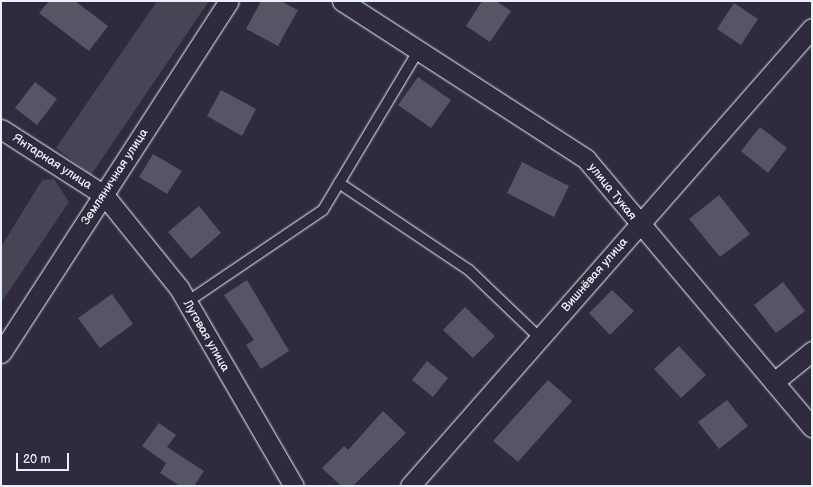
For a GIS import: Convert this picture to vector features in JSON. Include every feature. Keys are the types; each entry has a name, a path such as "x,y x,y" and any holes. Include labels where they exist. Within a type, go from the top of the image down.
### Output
{"street":[{"name":"Земляничная улица","path":"1,353 229,1"},
{"name":"улица Тукая","path":"342,1 586,159 639,225 812,427"},
{"name":"Вишнёвая улица","path":"410,486 812,28"},
{"name":"Янтарная улица","path":"1,129 104,195"},
{"name":"Луговая улица","path":"104,195 186,302 294,486"},
{"path":"774,382 812,351"}],"lane":[{"path":"186,302 323,210 418,51"},
{"path":"339,183 470,270 540,338"}],"shaded area":[{"path":"157,1 209,1 91,175 56,148"},
{"path":"54,179 69,202 1,303 1,247 42,180"}],"building":[{"path":"49,1 75,1 108,26 89,51 39,13"},
{"path":"261,1 280,1 298,10 278,46 246,29"},
{"path":"482,1 496,1 511,11 490,42 466,26"},
{"path":"734,3 758,19 741,45 717,29"},
{"path":"418,77 451,100 431,128 398,105"},
{"path":"35,82 57,99 37,125 15,108"},
{"path":"221,90 256,109 242,136 207,116"},
{"path":"760,127 787,148 768,173 741,151"},
{"path":"153,154 182,171 167,194 139,177"},
{"path":"522,162 569,186 554,217 507,193"},
{"path":"719,195 750,234 720,257 689,219"},
{"path":"199,206 221,233 191,259 168,232"},
{"path":"247,280 289,351 261,369 246,345 254,340 224,295"},
{"path":"783,282 805,311 776,333 754,305"},
{"path":"612,290 634,311 610,335 589,313"},
{"path":"112,294 133,324 100,348 78,318"},
{"path":"465,307 495,336 473,358 443,330"},
{"path":"679,346 706,375 681,398 654,369"},
{"path":"427,361 448,378 433,397 412,380"},
{"path":"548,380 572,401 518,462 493,441"},
{"path":"727,400 748,426 719,449 698,422"},
{"path":"383,411 406,433 353,486 341,486 322,468 344,446 348,450"},
{"path":"159,423 176,435 167,447 204,471 194,486 180,486 160,473 166,463 142,446"}]}
